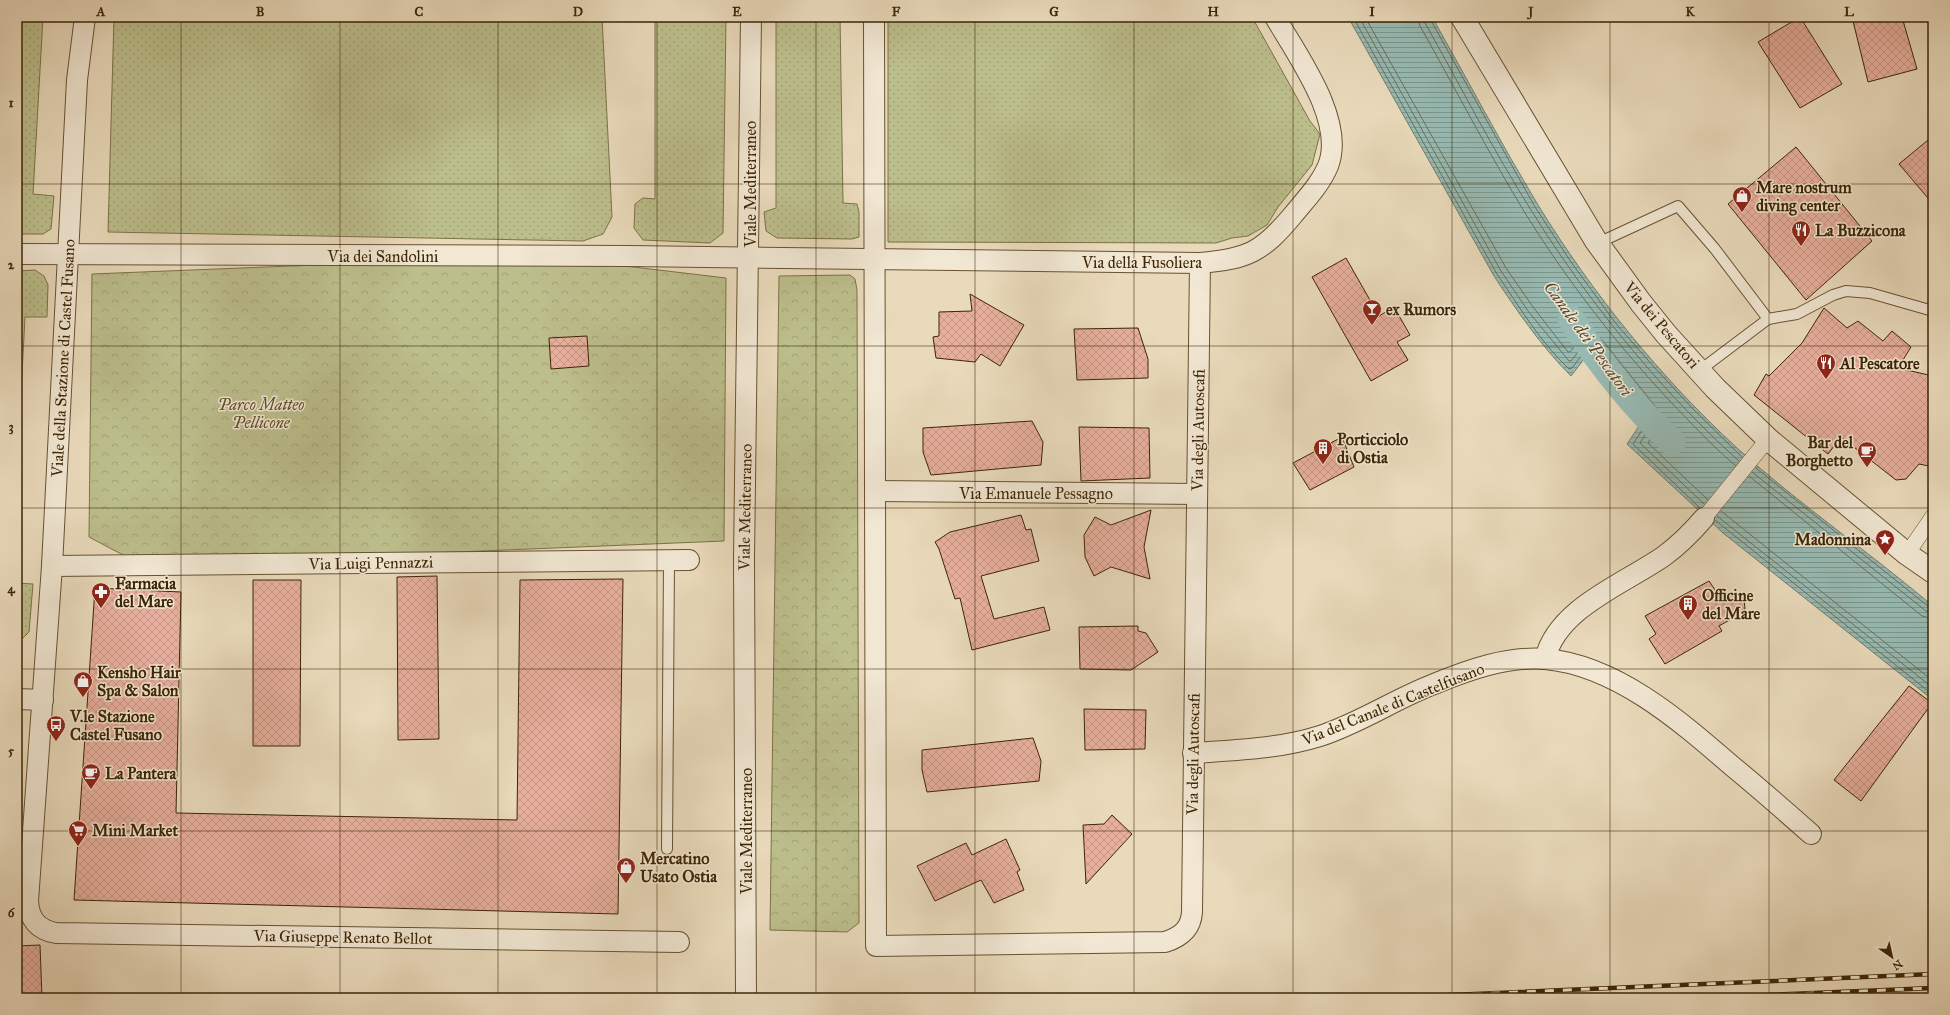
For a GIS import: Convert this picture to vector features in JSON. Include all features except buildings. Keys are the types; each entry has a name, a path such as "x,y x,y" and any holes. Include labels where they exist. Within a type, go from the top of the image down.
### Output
{"street":[{"name":"Viale della Stazione di Castel Fusano","path":"23,901 43,700 52,566 77,80 84,17"},
{"name":"Viale Mediterraneo","path":"746,998 744,559 751,17"},
{"path":"874,17 876,491"},
{"name":"Via della Fusoliera","path":"749,259 1200,263 1235,259 1252,253 1268,243 1313,191 1323,175 1330,158 1332,135 1326,110 1318,92 1274,17"},
{"name":"Via dei Pescatori","path":"1462,17 1598,243 1640,303 1699,371 1768,439 1907,554 1933,572"},
{"name":"Via dei Sandolini","path":"17,254 621,256 749,259"},
{"name":"Via degli Autoscafi","path":"876,491 876,946 1158,942 1177,938 1187,929 1191,919 1200,263"},
{"path":"1545,659 1553,637 1568,619 1587,604 1668,552 1686,538 1768,439"},
{"name":"Via Emanuele Pessagno","path":"876,491 1197,494"},
{"path":"1907,554 1933,516"},
{"name":"Via Luigi Pennazzi","path":"52,566 689,560"},
{"name":"Via del Canale di Castelfusano","path":"1193,753 1269,747 1320,736 1356,721 1432,684 1462,673 1502,663 1545,659 1578,666 1602,674 1677,719 1811,834"},
{"path":"17,699 43,700"},
{"name":"Via Giuseppe Renato Bellot","path":"23,901 36,924 41,929 56,933 679,942"}],"lane":[{"path":"1598,243 1678,206 1715,249 1768,319"},
{"path":"1699,371 1768,319 1797,314 1833,295 1846,291 1870,292 1933,311"},
{"path":"667,849 669,560"}],"green space":[{"path":"17,17 43,17 33,194 54,196 51,229 43,234 17,234"},
{"path":"114,17 602,17 612,217 603,234 583,241 108,232"},
{"path":"655,17 726,17 723,233 710,243 643,240 634,228 635,204 643,198 655,199"},
{"path":"776,17 840,17 843,203 857,204 859,212 859,237 852,239 777,238 766,231 764,212 776,208"},
{"path":"888,17 1252,17 1310,121 1320,134 1312,165 1278,207 1267,225 1248,236 1232,238 1216,243 888,242"},
{"name":"Parco Matteo Pellicone","path":"541,256 726,278 724,541 142,565 89,537 92,274"},
{"path":"35,270 44,276 48,285 47,317 25,317 17,471 17,271"},
{"path":"850,275 855,279 857,290 859,923 847,932 770,930 779,276"},
{"path":"17,583 33,584 29,632 23,638 17,638"}],"water":[{"path":"1348,17 1432,17 1538,205 1581,271 1629,333 1681,393 1737,448 1809,508 1933,606 1933,700 1723,533 1627,444 1645,417 1591,350 1571,376 1560,365 1530,328 1494,276"}],"waterway":[{"name":"Canale dei Pescatori","path":"1571,319 1618,384 1644,414 1672,442"}],"railway":[{"path":"1383,998 1933,974"},
{"path":"1697,998 1933,988"}],"place":[{"name":"Mare nostrum diving center","path":"1742,213"},
{"name":"La Buzzicona","path":"1801,247"},
{"name":"ex Rumors","path":"1372,326"},
{"name":"Al Pescatore","path":"1826,380"},
{"name":"Porticciolo di Ostia","path":"1323,465"},
{"name":"Bar del Borghetto","path":"1867,468"},
{"name":"Madonnina","path":"1885,556"},
{"name":"Farmacia del Mare","path":"101,609"},
{"name":"Officine del Mare","path":"1688,621"},
{"name":"Kensho Hair Spa & Salon","path":"83,698"},
{"name":"V.le Stazione Castel Fusano","path":"56,742"},
{"name":"La Pantera","path":"91,790"},
{"name":"Mini Market","path":"78,847"},
{"name":"Mercatino Usato Ostia","path":"626,884"}]}
